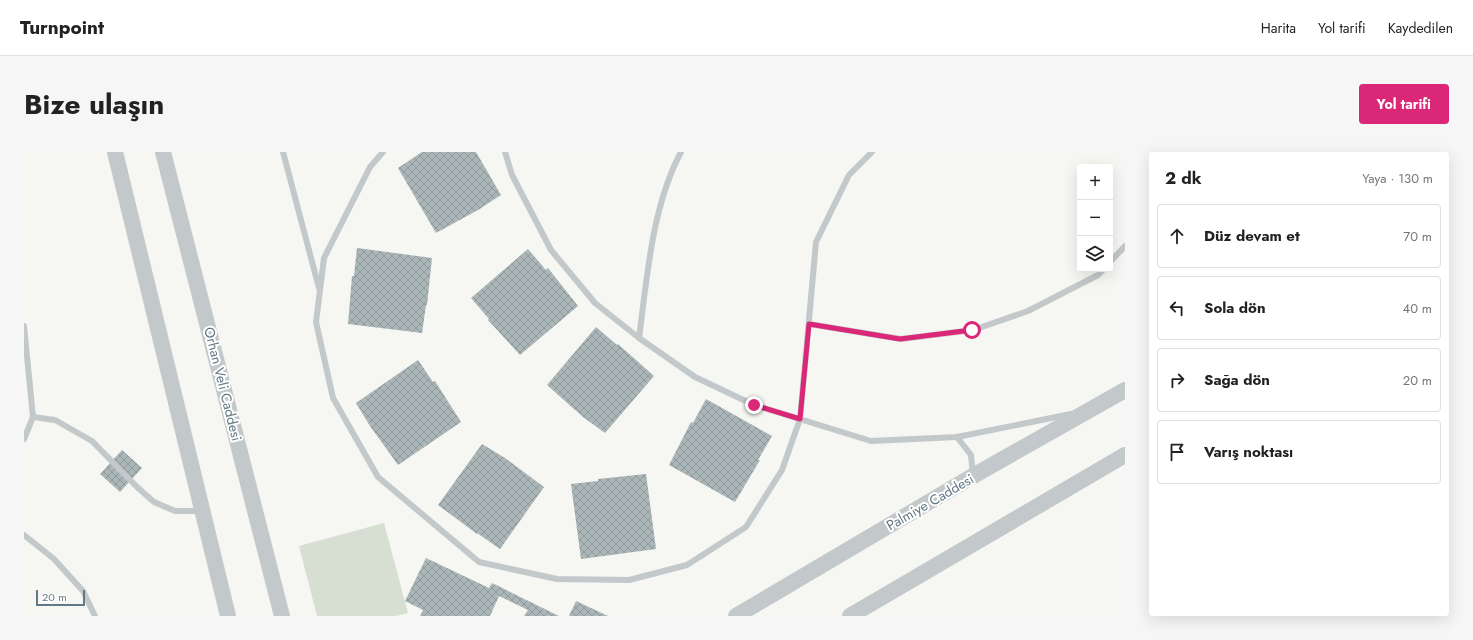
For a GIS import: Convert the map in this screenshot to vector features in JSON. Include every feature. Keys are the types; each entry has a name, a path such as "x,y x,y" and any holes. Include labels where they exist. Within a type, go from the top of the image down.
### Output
{"street":[{"path":"115,152 228,616"},
{"name":"Orhan Veli Caddesi","path":"163,152 282,616"},
{"name":"Palmiye Caddesi","path":"736,616 973,476 1125,390"},
{"path":"850,616 1125,455"}],"lane":[{"path":"282,152 320,292"},
{"path":"383,152 370,167 324,258 316,322 333,398 378,477 479,562 557,579 629,580 686,565 746,527 782,470 800,419 816,242 849,175 872,152"},
{"path":"505,152 512,175 551,250 595,303 639,338 695,377 754,405 871,441 958,437 1090,410"},
{"path":"639,338 651,249 670,172 681,152"},
{"path":"1113,259 1125,246"},
{"path":"809,324 900,339 972,330 1028,311 1098,275 1101,272"},
{"path":"24,326 33,417 24,439"},
{"path":"33,417 55,420 92,441 136,487 154,502 174,511 202,511"},
{"path":"958,437 971,455 973,476"},
{"path":"24,535 54,560 83,590 95,616"}],"shaded area":[{"path":"384,523 408,613 396,616 317,616 299,546"}],"building":[{"path":"422,152 476,152 501,195 478,210 436,233 398,168"},
{"path":"357,248 432,258 427,305 422,333 348,324 352,276 354,276"},
{"path":"528,249 546,270 548,268 578,306 520,355 488,320 489,319 471,298"},
{"path":"596,327 617,345 618,344 654,376 605,433 583,417 547,385"},
{"path":"418,360 433,382 435,381 461,422 398,465 370,426 356,403"},
{"path":"706,399 772,436 758,460 760,460 735,502 669,465 691,422 693,423"},
{"path":"482,444 505,458 544,487 500,549 438,505"},
{"path":"122,450 142,468 120,492 100,474"},
{"path":"646,474 656,549 581,559 571,484 598,481 598,479"},
{"path":"426,558 489,588 492,583 559,616 524,616 528,610 499,596 490,616 420,616 423,610 405,601"},
{"path":"576,601 608,616 569,616"}],"route":[{"path":"754,405 800,419 809,324 900,339 972,330"}]}
